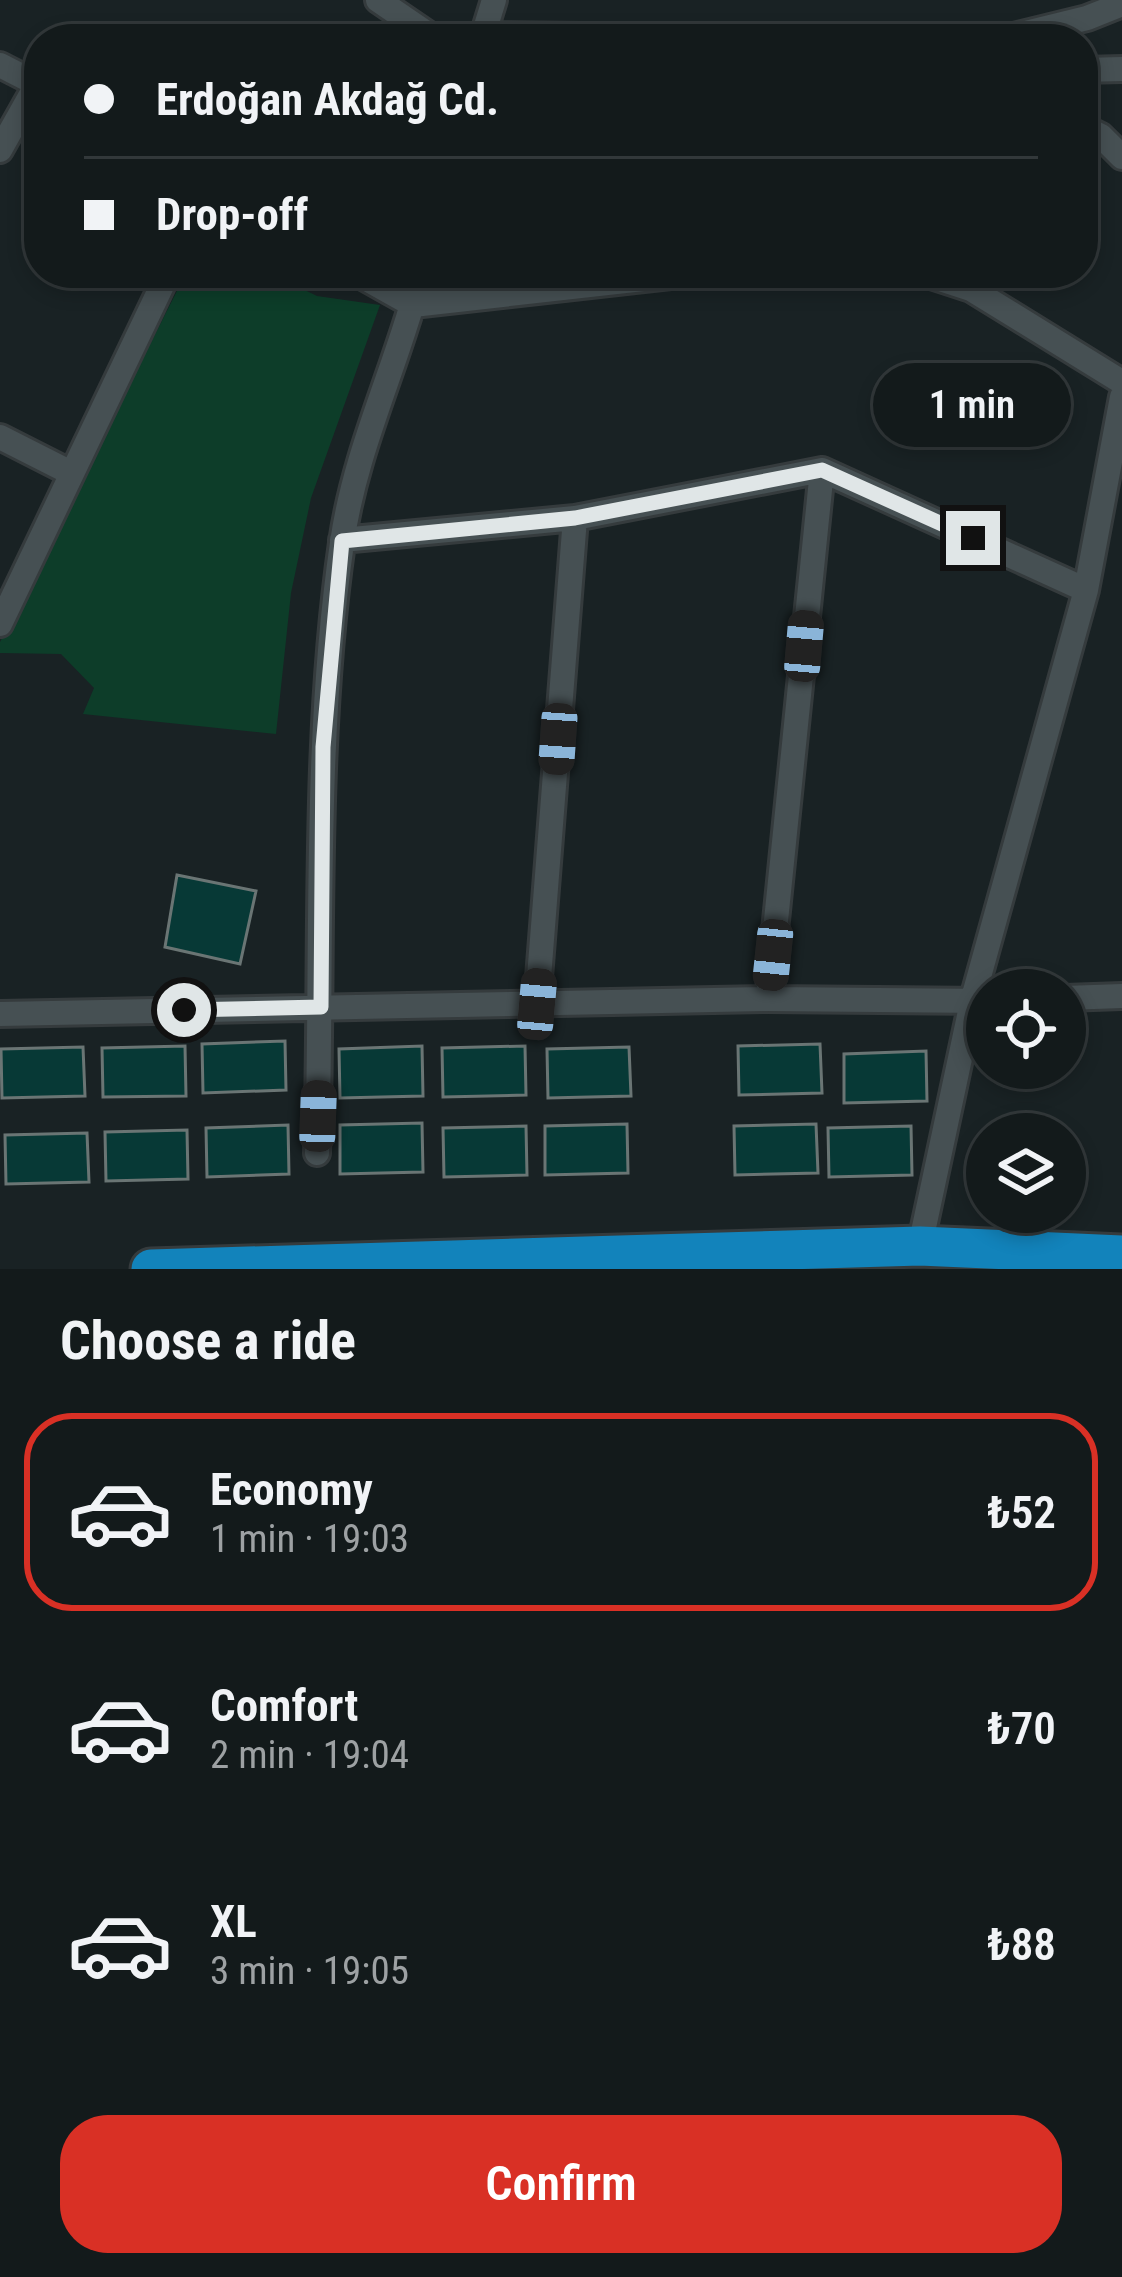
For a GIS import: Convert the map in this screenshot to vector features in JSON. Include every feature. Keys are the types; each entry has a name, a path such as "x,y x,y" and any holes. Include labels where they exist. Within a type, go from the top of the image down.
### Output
{"highway":[{"path":"151,1269 920,1246 1122,1255"}],"street":[{"path":"378,0 413,24"},
{"path":"1062,24 1122,4"},
{"path":"0,150 24,109"},
{"path":"1098,134 1122,157"},
{"path":"0,625 161,288"},
{"path":"383,288 413,305 564,288"},
{"path":"317,1153 323,747 342,541 374,409 418,288"},
{"path":"968,288 1122,382"},
{"path":"988,969 1086,590 1122,398"},
{"path":"0,437 71,472"},
{"path":"342,541 575,518 822,470 1086,590"},
{"path":"768,999 822,470"},
{"path":"537,1004 575,518"},
{"path":"1086,997 1122,996"},
{"path":"0,1014 768,999 966,1001"},
{"path":"920,1246 966,1058"}],"green space":[{"path":"178,288 301,288 317,296 380,305 311,498 291,593 276,734 83,714 94,688 61,654 0,653 0,642"}],"building":[{"path":"177,875 256,891 240,964 165,947"},
{"path":"285,1041 286,1090 203,1093 202,1044"},
{"path":"820,1044 822,1093 739,1095 738,1046"},
{"path":"185,1046 186,1096 103,1097 102,1048"},
{"path":"422,1046 423,1096 340,1098 339,1049"},
{"path":"525,1046 526,1095 443,1097 442,1048"},
{"path":"83,1047 85,1096 2,1098 1,1049"},
{"path":"629,1047 631,1096 548,1098 547,1049"},
{"path":"926,1051 927,1101 844,1103 844,1054"},
{"path":"422,1123 423,1172 340,1174 340,1125"},
{"path":"627,1124 628,1173 545,1175 545,1126"},
{"path":"816,1124 818,1173 735,1175 734,1126"},
{"path":"288,1125 289,1174 207,1177 206,1128"},
{"path":"526,1126 527,1175 444,1177 443,1128"},
{"path":"911,1126 912,1175 829,1177 828,1128"},
{"path":"187,1130 188,1179 106,1181 105,1132"},
{"path":"87,1133 89,1182 6,1184 5,1135"}],"route":[{"path":"184,1010 321,1007 323,747 342,541 575,518 822,470 973,538"}]}
